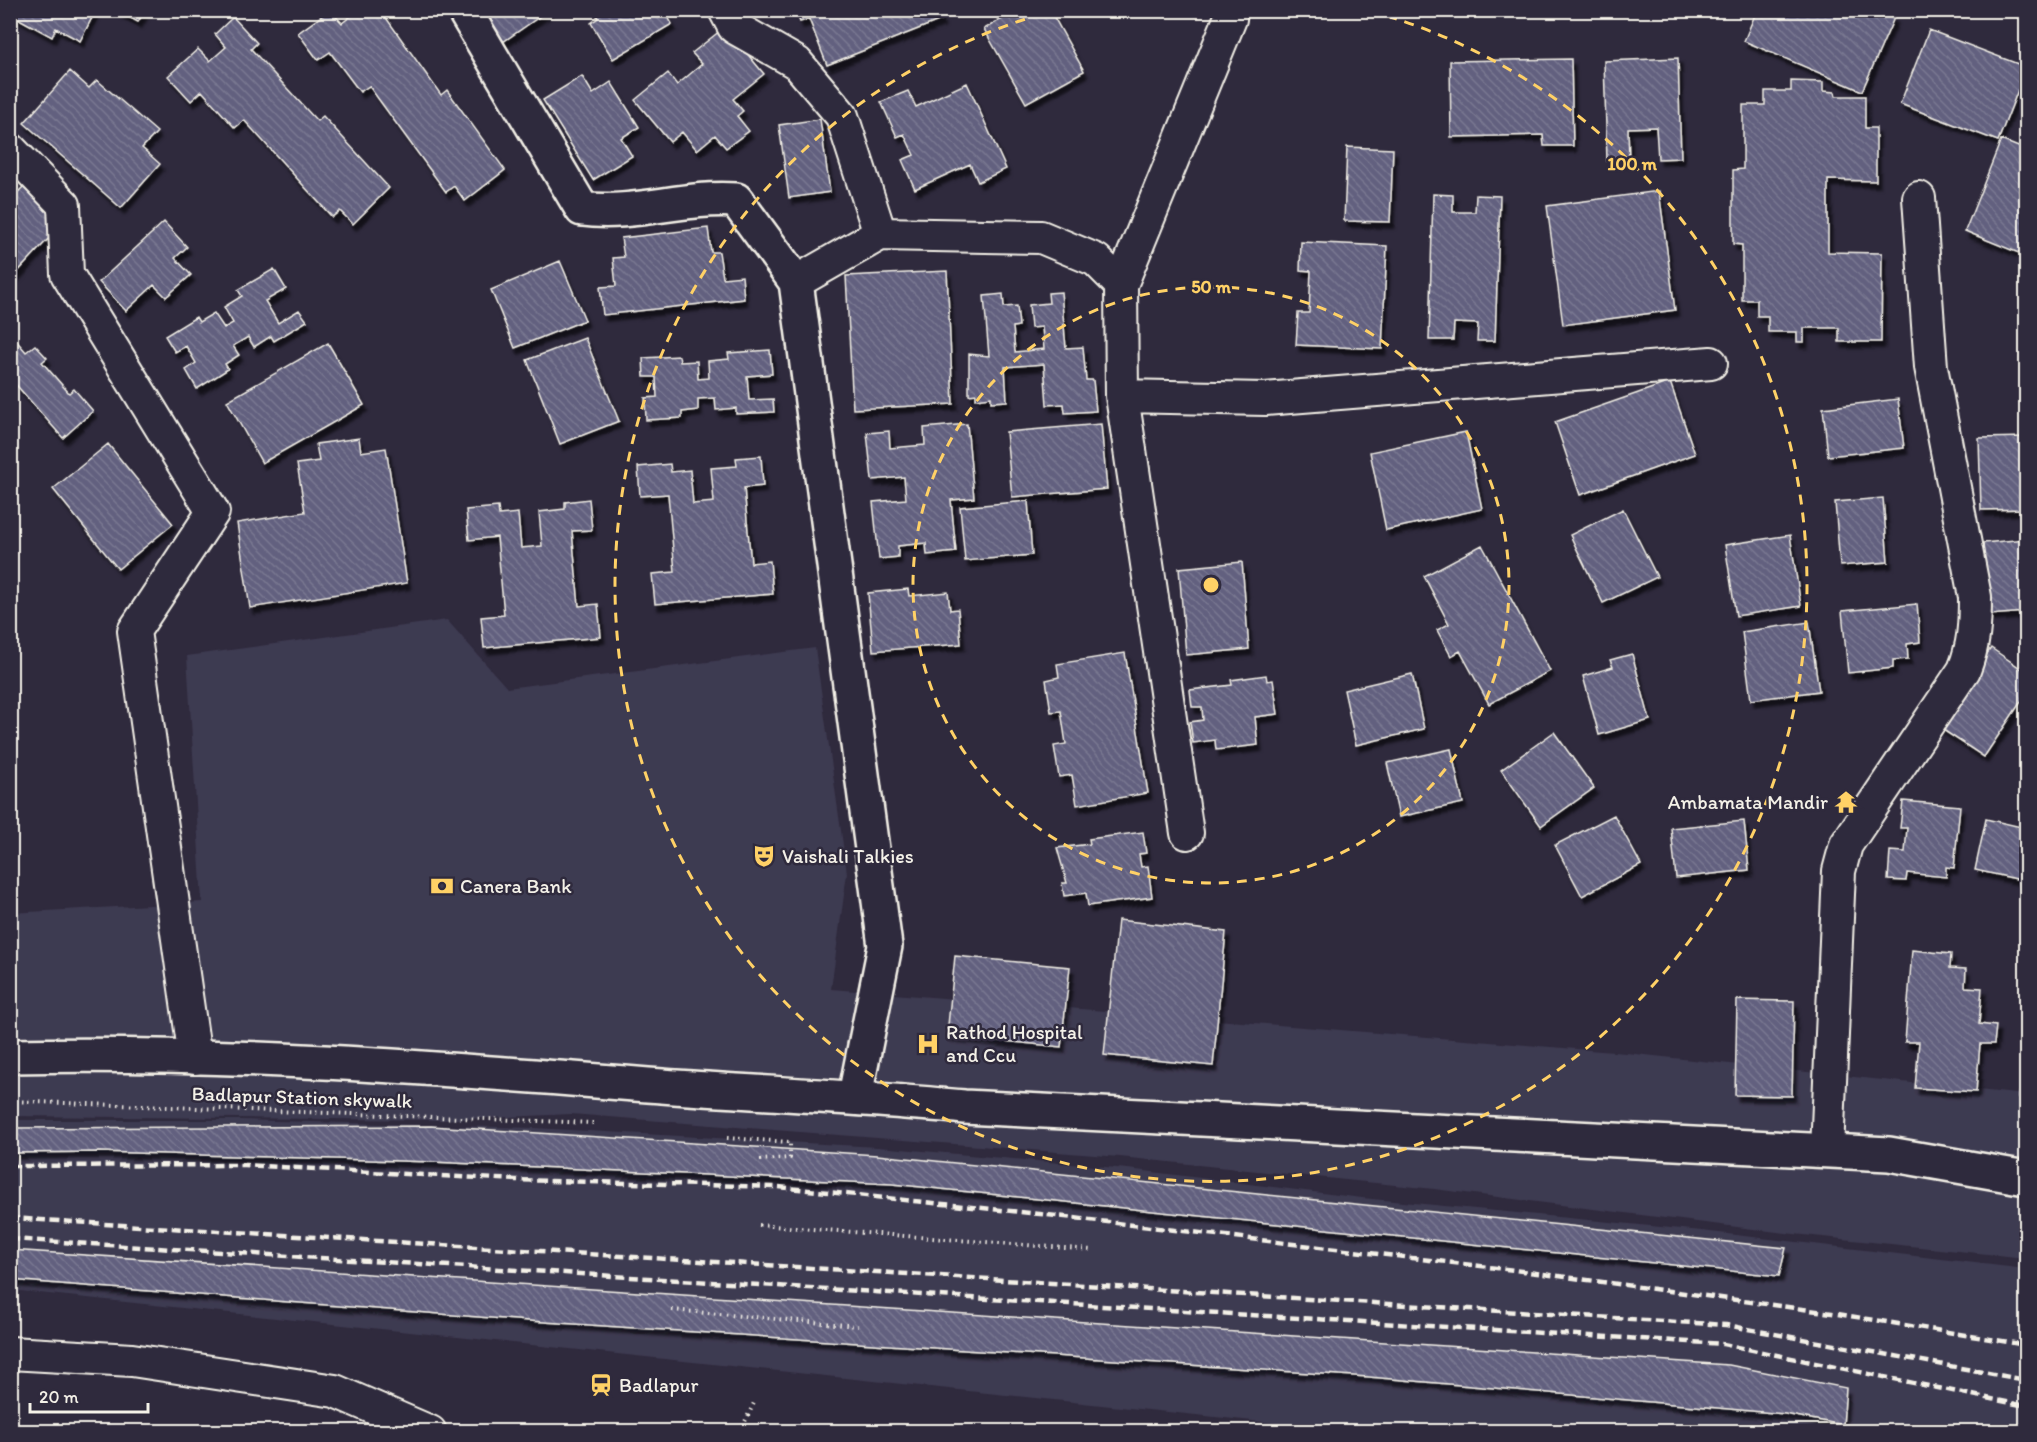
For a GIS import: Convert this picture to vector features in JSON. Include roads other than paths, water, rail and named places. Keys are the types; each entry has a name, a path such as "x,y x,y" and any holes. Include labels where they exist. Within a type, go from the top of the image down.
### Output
{"main road":[{"path":"464,10 582,209 606,213 714,198 736,200 796,282 885,945 855,1096"},
{"path":"10,1056 72,1054 386,1065 668,1086 855,1096 988,1108 1889,1154 2026,1178"}],"street":[{"path":"724,10 734,27 797,63 842,116 880,234"},
{"path":"1187,833 1122,396 1121,285 1230,19 1231,10"},
{"path":"10,149 64,205 67,274 213,512 134,631 195,1058"},
{"path":"1827,1151 1839,871 1846,845 1964,670 1973,648 1975,631 1975,597 1930,368 1919,198"},
{"path":"796,282 880,234 1041,237 1096,260 1121,285"},
{"path":"1122,396 1265,399 1711,363"},
{"path":"10,1353 132,1360 335,1391 430,1431"}],"railway":[{"path":"10,1166 245,1165 516,1180 779,1187 1040,1214 1514,1270 1832,1313 2026,1345"},
{"path":"10,1218 1726,1325 2026,1380"},
{"path":"10,1239 1723,1344 2026,1406"}],"place":[{"name":"Ambamata Mandir","path":"1846,802"},
{"name":"Vaishali Talkies","path":"764,856"},
{"name":"Canera Bank","path":"442,886"},
{"name":"Rathod Hospital and Ccu","path":"928,1044"},
{"name":"Badlapur","path":"601,1385"}]}
